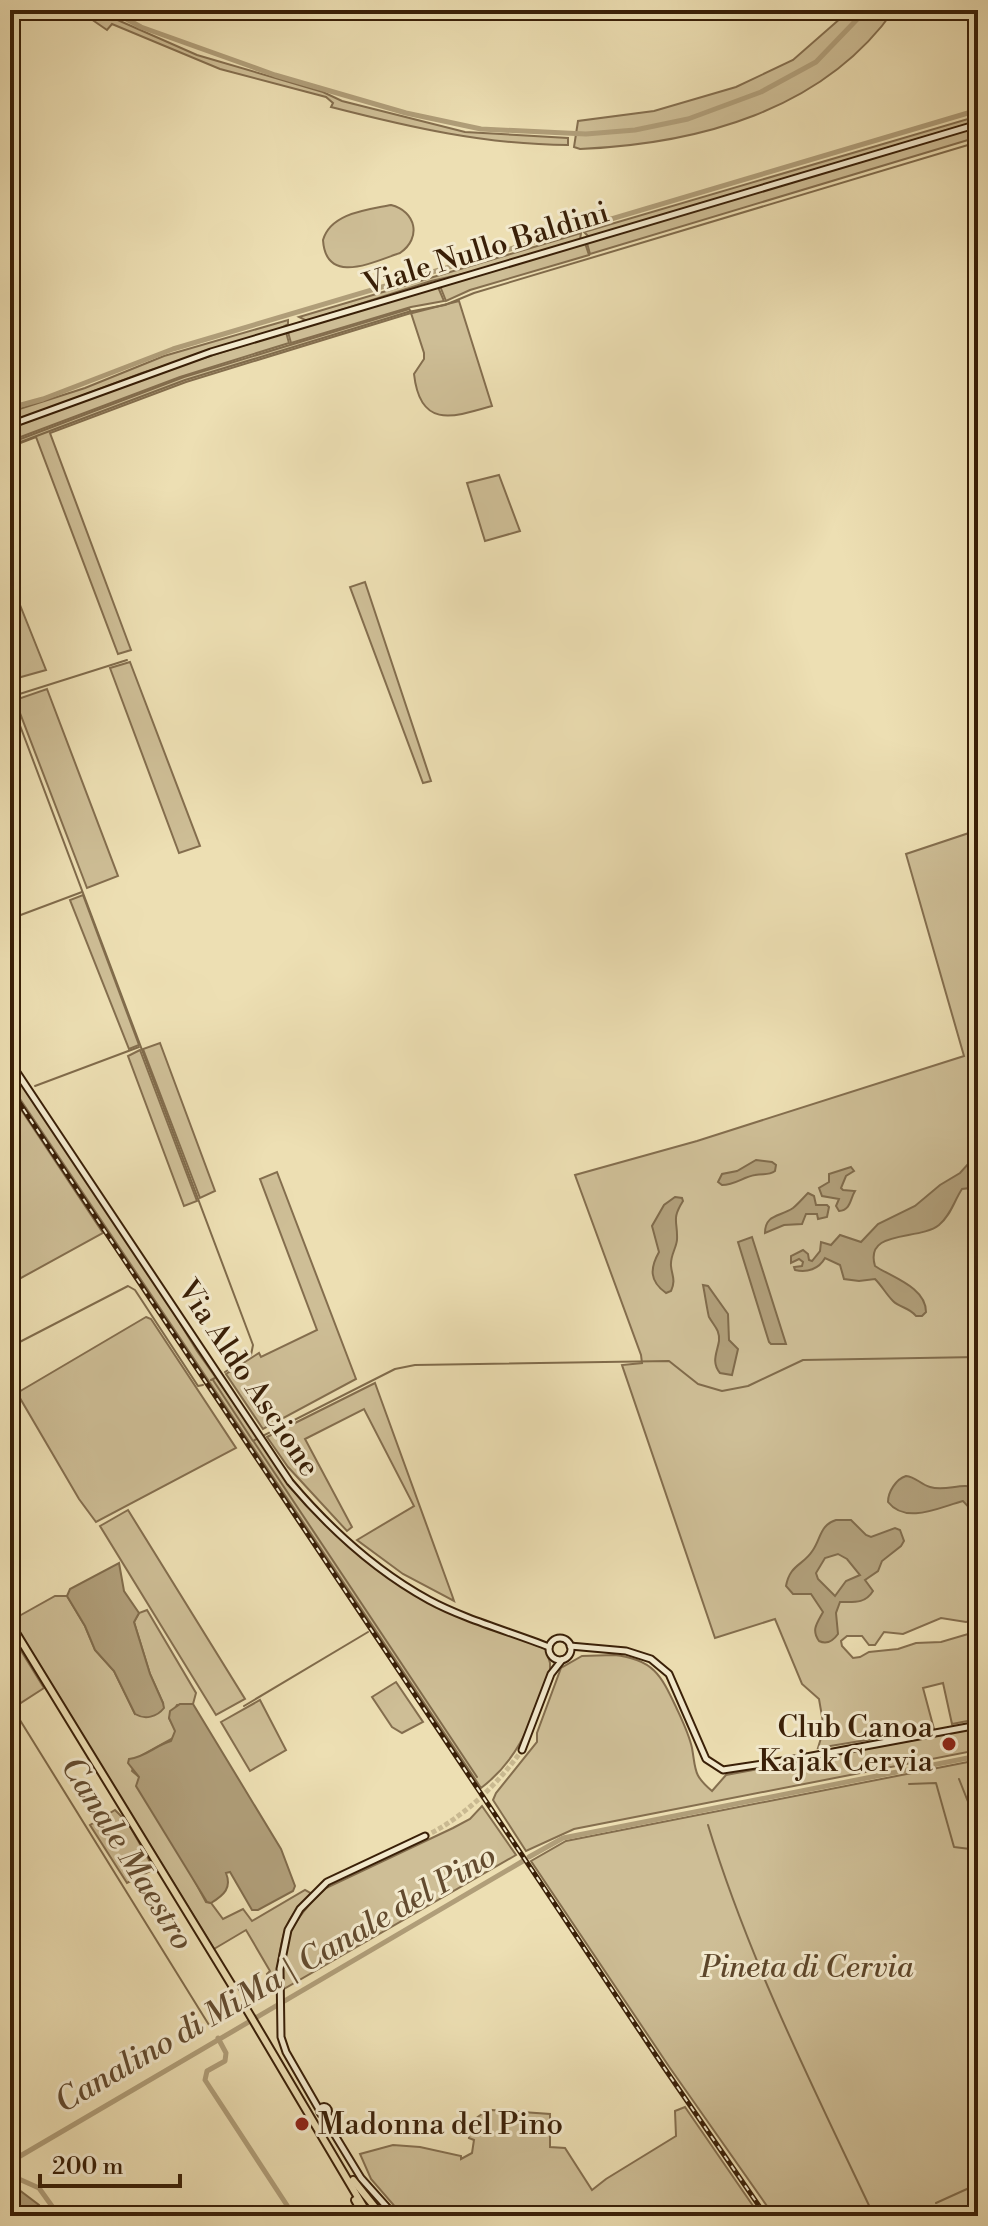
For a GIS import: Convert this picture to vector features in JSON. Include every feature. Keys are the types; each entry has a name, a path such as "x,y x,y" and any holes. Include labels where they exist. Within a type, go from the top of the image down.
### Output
{"main road":[{"path":"10,1623 326,2141 367,2216"},
{"path":"308,2112 359,2207 367,2216"},
{"path":"326,2141 354,2183 382,2216"}],"street":[{"name":"Viale Nullo Baldini","path":"10,425 211,352 978,124"},
{"name":"Via Aldo Ascione","path":"10,1062 290,1482 311,1506 339,1535 395,1579 431,1601 549,1647"},
{"name":"Via Aldo Ascione","path":"525,1637 554,1640"},
{"path":"551,1674 549,1647 554,1640 563,1639 570,1646 638,1654 651,1659 669,1674 706,1759 723,1770 978,1725"},
{"path":"569,1656 570,1646"},
{"path":"522,1750 551,1674 569,1656 600,1649"},
{"path":"552,1657 562,1660"},
{"path":"395,2216 361,2178 283,2046 279,1996 285,1940 291,1922 300,1909 333,1878 425,1836"}],"green space":[{"path":"78,10 95,10 197,55 323,92 342,101 465,132 568,138 568,145 478,138 331,107 333,103 326,97 220,69 112,24 107,30"},
{"path":"850,10 894,10 865,45 831,74 794,97 754,116 668,139 624,146 574,147 578,121 654,111 736,87 793,60"},
{"path":"978,116 978,121 589,237 584,232"},
{"path":"978,126 978,137 590,254 587,243"},
{"path":"391,205 411,219 413,233 407,247 400,253 365,265 342,267 332,263 323,240 334,224 351,214"},
{"path":"581,233 580,240 431,281 307,321 299,317"},
{"path":"585,243 589,255 470,290 446,301 440,286"},
{"path":"438,287 444,301 411,307 291,343 288,332"},
{"path":"459,301 492,406 463,414 440,415 423,403 414,374 424,359 424,353 411,313 186,382 50,433 131,650 118,654 36,437 10,447 10,443 184,377 409,309 412,313"},
{"path":"288,320 288,324 279,329 142,373 10,423 10,412 85,388 164,356"},
{"path":"286,332 289,343 180,377 10,441 10,428 166,370"},
{"path":"499,475 520,531 485,541 467,483"},
{"path":"10,580 46,670 14,679 10,667"},
{"path":"365,582 431,781 423,783 350,587"},
{"path":"130,662 200,846 179,853 110,668"},
{"path":"47,689 118,876 87,888 15,700"},
{"path":"978,830 978,1620 966,1622 941,1618 903,1634 884,1632 875,1645 869,1645 862,1636 847,1636 841,1641 853,1658 916,1643 978,1635 978,1719 952,1724 943,1683 923,1688 934,1729 818,1748 824,1728 819,1699 802,1684 775,1619 715,1638 622,1365 642,1363 641,1355 575,1175 697,1141 964,1056 906,854"},
{"path":"83,895 139,1045 129,1049 70,900"},
{"path":"160,1043 215,1191 200,1198 143,1049"},
{"path":"140,1050 197,1201 184,1206 128,1056"},
{"path":"10,1067 197,1351 298,1494 348,1546 417,1595 546,1649 550,1670 524,1735 507,1763 481,1788 10,1084"},
{"path":"10,1093 103,1233 10,1284"},
{"path":"277,1172 356,1379 263,1429 226,1374 259,1353 261,1357 317,1330 260,1179"},
{"path":"146,1317 151,1319 236,1448 96,1522 79,1499 17,1393"},
{"path":"375,1383 454,1601 403,1574 357,1540 414,1506 364,1409 305,1439 352,1527 347,1531 288,1467 267,1437"},
{"path":"128,1510 245,1699 216,1715 100,1526"},
{"path":"55,1596 67,1596 95,1650 114,1671 135,1714 163,1703 150,1674 134,1622 139,1613 147,1610 196,1693 193,1704 177,1705 169,1718 176,1731 175,1737 137,1758 132,1771 139,1777 206,1902 211,1903 223,1919 243,1909 252,1921 305,1890 312,1894 287,1925 280,1948 275,1988 267,1974 270,1971 246,1930 214,1949 12,1620"},
{"path":"10,1633 44,1688 16,1706 10,1696"},
{"path":"614,1655 638,1660 660,1678 687,1732 698,1776 712,1791 726,1775 978,1728 978,1750 574,1829 526,1851 493,1800 496,1793 537,1742 537,1733 561,1668 582,1656"},
{"path":"396,1682 423,1722 402,1733 392,1727 372,1697"},
{"path":"260,1700 286,1750 250,1771 221,1722"},
{"name":"Pineta di Cervia","path":"978,1760 978,2216 774,2216 531,1861 566,1841"},
{"path":"482,1806 516,1855 282,1990 284,1958 290,1933 304,1911 326,1888 453,1828 470,1819"},
{"path":"115,1810 128,1823 154,1869 127,1883 90,1825"},
{"path":"685,2107 760,2216 558,2216 564,2209 555,2216 403,2216 371,2179 360,2154 393,2145 420,2147 461,2156 461,2159 472,2153 474,2140 469,2138 471,2122 486,2111 550,2114 550,2147 565,2148 592,2190 676,2136 675,2111"}],"shaded area":[{"path":"978,1153 978,1187 962,1189 939,1225 885,1241 874,1254 875,1266 914,1289 920,1296 926,1312 922,1316 916,1316 896,1303 875,1279 844,1279 840,1265 825,1258 812,1269 795,1270 794,1267 802,1266 803,1262 799,1259 791,1263 791,1256 803,1250 812,1261 820,1251 821,1242 831,1245 840,1235 861,1242 878,1224 915,1206 960,1173"},
{"path":"756,1160 772,1162 776,1165 775,1171 727,1185 718,1182 722,1174 737,1171"},
{"path":"851,1167 854,1171 846,1176 841,1188 855,1191 848,1206 839,1211 836,1206 839,1199 822,1196 819,1188 829,1182 829,1174"},
{"path":"808,1193 814,1196 816,1205 829,1207 827,1217 818,1219 817,1214 806,1214 802,1224 784,1225 765,1233 770,1219 793,1208"},
{"path":"675,1197 683,1201 676,1217 677,1240 671,1262 673,1284 671,1291 666,1293 654,1279 654,1263 659,1252 652,1226 664,1205"},
{"path":"752,1237 786,1344 769,1342 738,1242"},
{"path":"703,1285 708,1286 728,1314 729,1340 738,1349 732,1375 720,1373 716,1365 719,1334 709,1317"},
{"path":"906,1476 936,1488 977,1488 978,1521 963,1501 924,1512 895,1509 888,1502 889,1494 896,1483"},
{"path":"851,1520 871,1537 895,1528 900,1530 904,1541 882,1561 878,1571 865,1580 873,1591 870,1595 859,1601 840,1602 836,1613 838,1634 825,1643 819,1641 815,1630 823,1612 811,1594 793,1594 786,1586 790,1573 809,1555 831,1522","holes":["838,1554 847,1559 860,1575 846,1581 835,1596 816,1573 825,1558"]},
{"path":"119,1563 124,1591 139,1613 134,1622 150,1674 163,1703 164,1708 151,1717 135,1714 114,1671 95,1650 67,1596 70,1589"},
{"path":"180,1704 193,1704 281,1849 295,1886 293,1891 258,1910 252,1910 230,1872 226,1873 226,1891 211,1903 207,1902 136,1786 139,1777 128,1763 129,1759 171,1741 175,1731 169,1718 170,1711"},
{"path":"10,2183 39,2205 46,2216 10,2216"}],"waterway":[{"path":"110,10 141,27 275,75 406,113 481,129 586,134 635,130 688,119 761,92 816,62 866,10"},
{"path":"10,408 43,399 173,349 978,110"},
{"path":"10,446 185,380 408,312 445,305 474,293 978,142"},
{"path":"10,697 127,660"},
{"path":"10,699 253,1345 251,1355 225,1372"},
{"path":"10,919 82,892"},
{"path":"35,1086 139,1047"},
{"path":"10,1347 128,1286 135,1290 198,1386 203,1385"},
{"path":"213,1380 253,1441 395,1369 415,1365 669,1361 698,1384 722,1391 748,1386 803,1360 978,1357"},
{"path":"211,1380 215,1378"},
{"path":"254,1442 477,1777"},
{"path":"244,1706 368,1632"},
{"name":"Canale Maestro","path":"10,1704 209,2025"},
{"name":"Canalino di MiMa | Canale del Pino","path":"529,1857 563,1838 978,1756"},
{"path":"959,1779 978,1827"},
{"path":"909,1784 936,1783 954,1847 978,1850"},
{"path":"708,1825 763,1975 874,2216"},
{"name":"Canalino di MiMa | Canale del Pino","path":"10,2162 523,1861"},
{"path":"218,2038 226,2053 225,2061 207,2071 205,2080 294,2216"},
{"path":"10,2175 39,2188 59,2216"},
{"path":"936,2203 978,2184"}],"tunnel":[{"path":"425,1836 478,1799 522,1750"}],"railway":[{"path":"10,1089 766,2216"}],"place":[{"name":"Club Canoa Kajak Cervia","path":"949,1744"},
{"name":"Madonna del Pino","path":"302,2124"}]}
